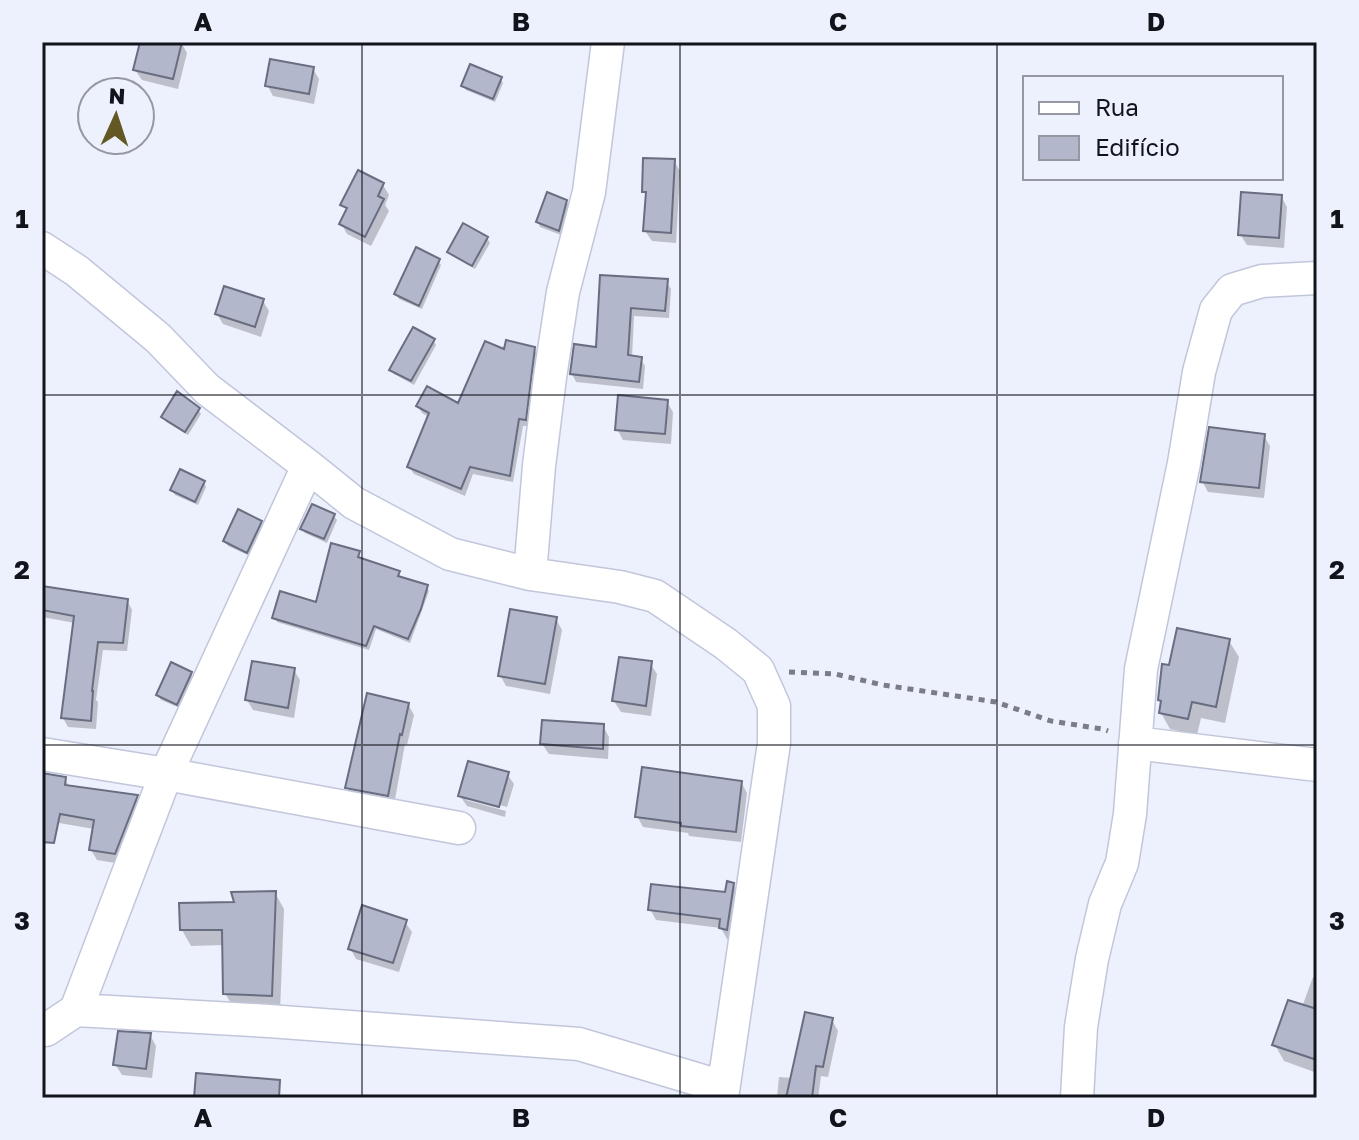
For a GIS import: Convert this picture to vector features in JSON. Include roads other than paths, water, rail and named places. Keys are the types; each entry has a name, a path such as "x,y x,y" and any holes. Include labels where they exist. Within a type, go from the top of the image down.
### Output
{"street":[{"path":"530,574 550,377 563,292 589,192 608,42"},
{"path":"42,248 77,271 158,338 207,389 354,503 450,554 530,574 620,587 655,596 726,644 758,670 774,706 774,743 722,1093 579,1044 76,1010"},
{"path":"1077,1098 1081,1027 1092,959 1105,904 1122,863 1130,814 1141,669 1184,463 1199,372 1216,310 1232,290 1262,281 1315,272"},
{"path":"42,1030 76,1010 166,774 308,466"},
{"path":"1135,743 1317,765"},
{"path":"42,754 459,828"}]}
